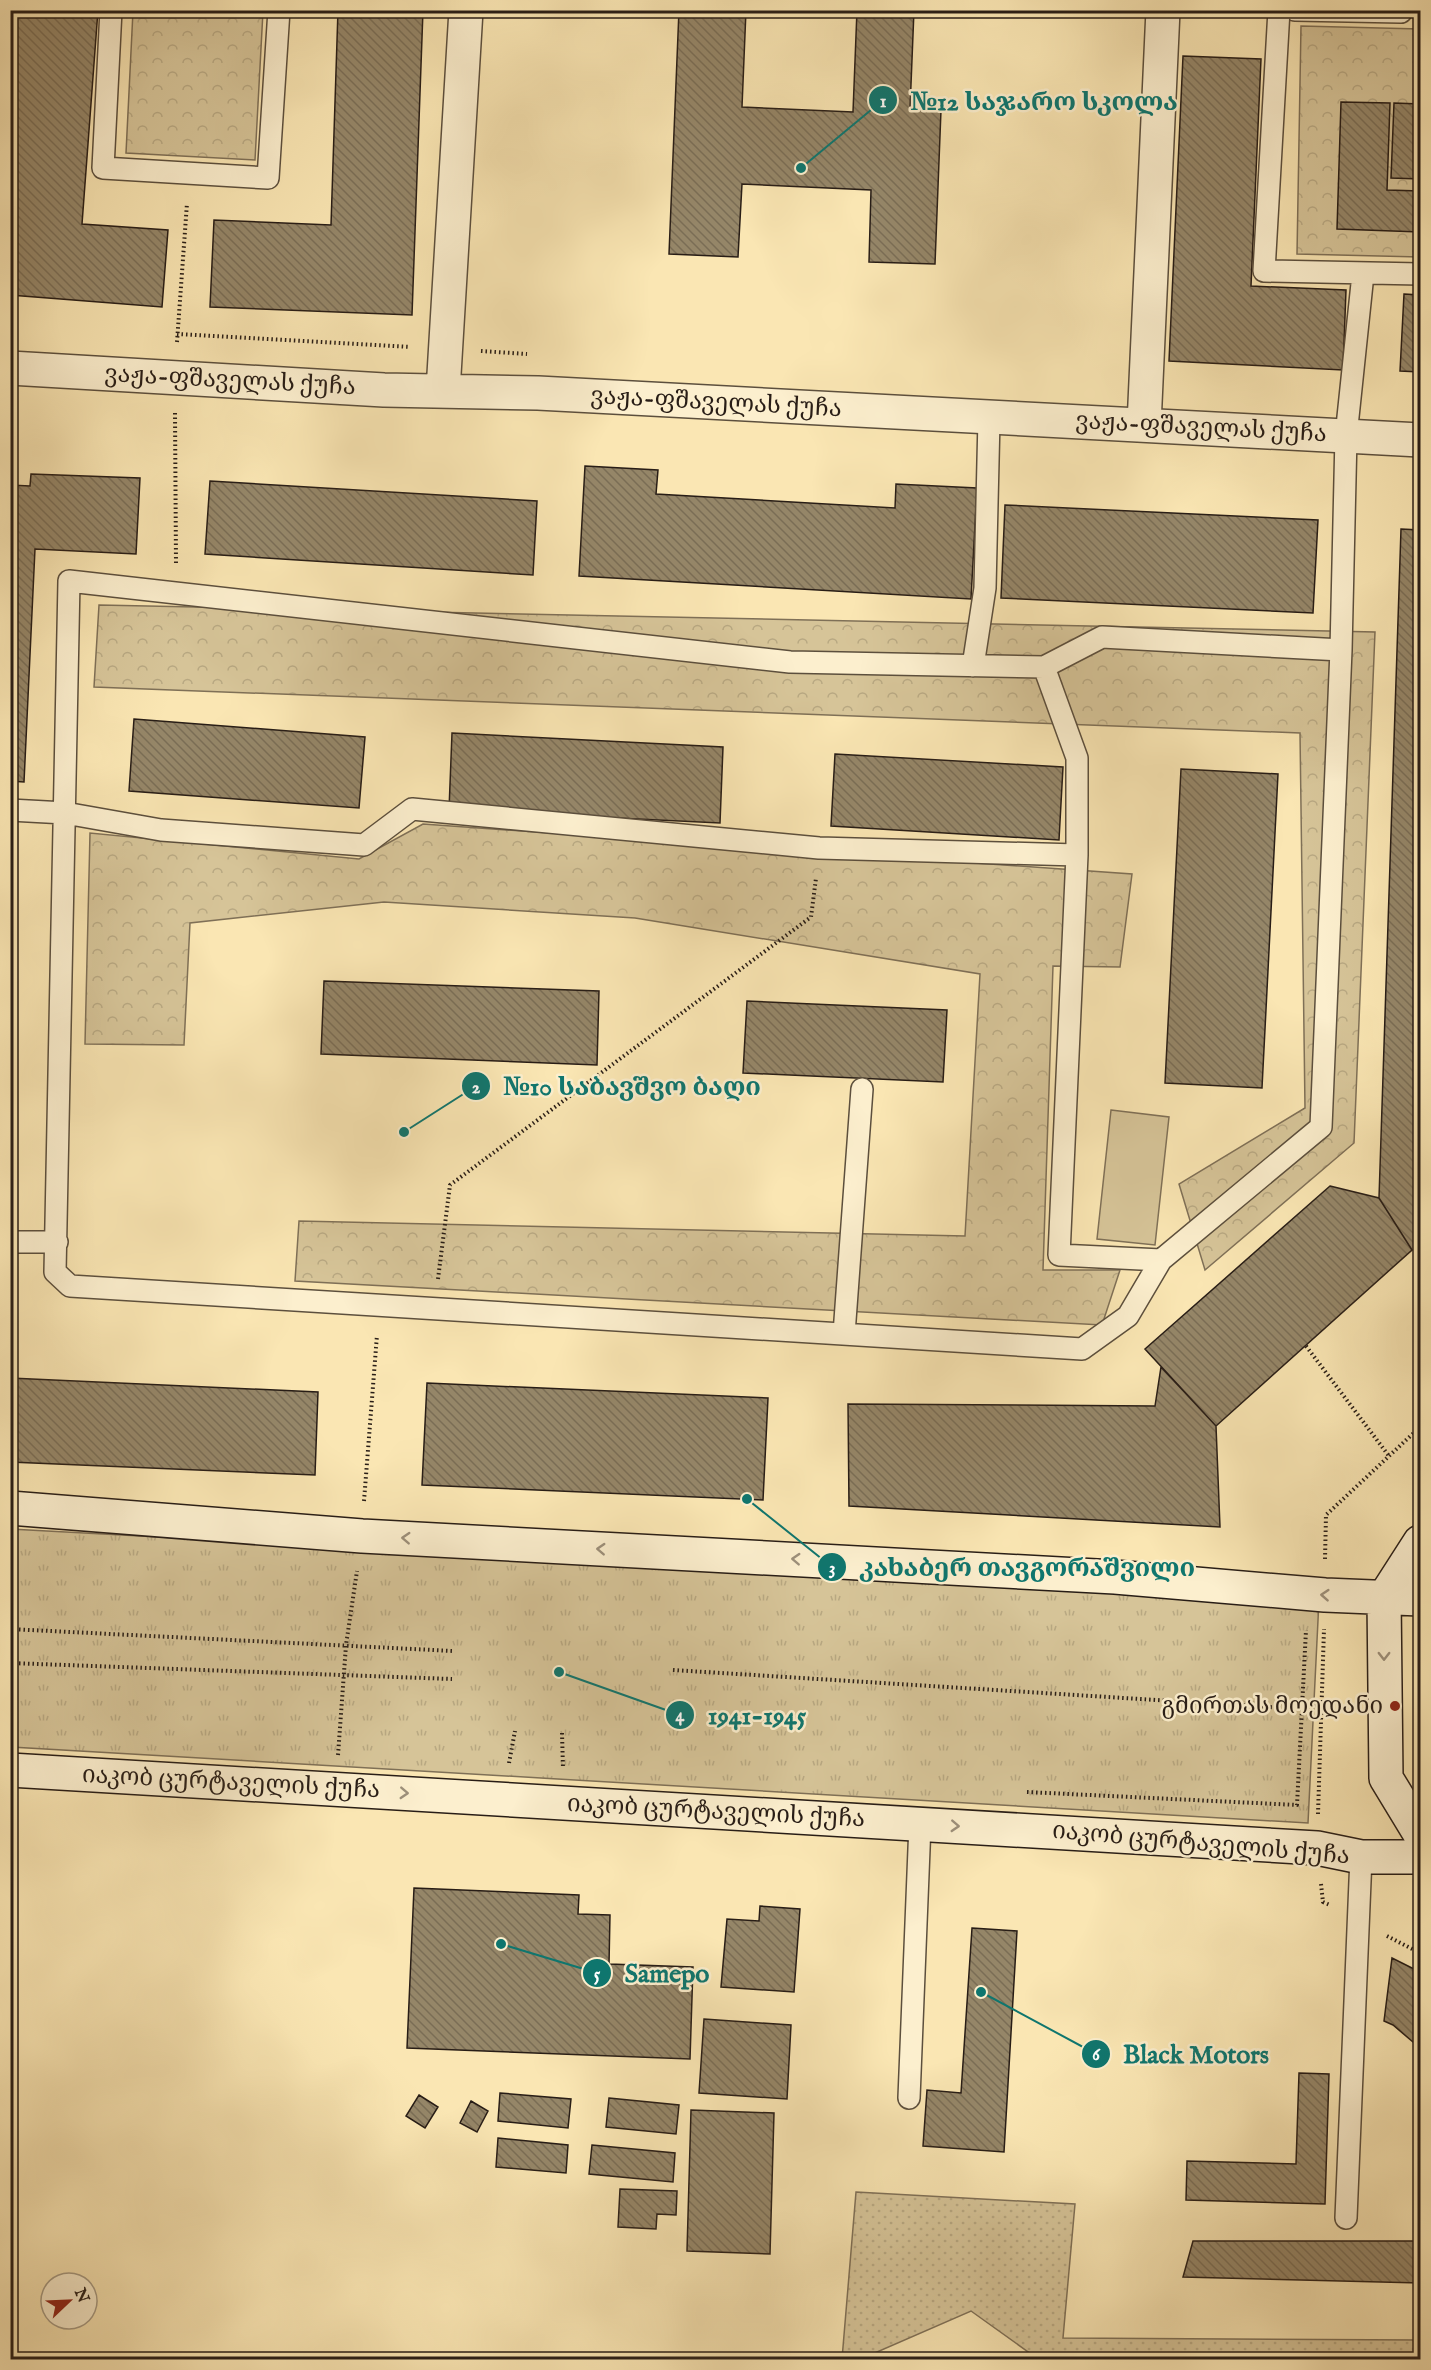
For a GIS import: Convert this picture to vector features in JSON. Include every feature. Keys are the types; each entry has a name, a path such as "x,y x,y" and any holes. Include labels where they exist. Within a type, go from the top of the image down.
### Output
{"main road":[{"path":"443,391 466,10"},
{"path":"1144,425 1163,10"},
{"name":"ვაჟა-ფშაველას ქუჩა","path":"10,368 373,389 538,393 1420,440"},
{"path":"10,1508 362,1536 1115,1577 1325,1595 1420,1599"},
{"path":"1420,1542 1384,1598 1386,1778 1420,1834"},
{"name":"იაკობ ცურტაველის ქუჩა","path":"10,1770 1317,1848 1361,1857 1420,1857"}],"lane":[{"path":"111,10 103,168 268,178 279,10"},
{"path":"1279,10 1264,271 1420,274"},
{"path":"1295,10 1401,12"},
{"path":"1341,650 1102,637 1044,667 790,662 69,581 55,1272 70,1286 1082,1349 1128,1316 1161,1260 1321,1127 1341,650 1346,436 1363,274"},
{"path":"973,666 985,588 989,418"},
{"path":"1044,667 1077,758 1077,855 1059,1256 1161,1260"},
{"path":"10,810 65,813 161,830 364,846 412,809 819,848 1077,855"},
{"path":"844,1334 862,1089"},
{"path":"10,1242 57,1242"},
{"path":"909,2098 920,1824"},
{"path":"1346,2218 1361,1857"}],"path":[{"path":"435,1308 450,1185 811,917 819,848"},
{"path":"1306,1346 1389,1456"},
{"path":"1323,1902 1317,1848 1326,1515 1420,1427"},
{"path":"1024,1791 1297,1805 1306,1625"},
{"path":"10,1629 453,1651"},
{"path":"10,1663 452,1679"},
{"path":"673,1670 1261,1707 1321,1705"},
{"path":"326,1756 349,1757"},
{"path":"498,1764 520,1765"},
{"path":"552,1767 575,1768"}],"green space":[{"path":"133,11 263,11 255,160 126,153"},
{"path":"1301,26 1420,29 1420,257 1297,254"},
{"path":"99,605 1375,632 1354,1143 1205,1270 1179,1184 1305,1108 1300,733 94,687"},
{"path":"423,824 1132,874 1120,967 1053,966 1043,1270 1120,1270 1102,1325 295,1281 299,1221 965,1236 980,974 635,918 384,902 190,923 184,1045 85,1044 90,833 359,859"},
{"path":"1111,1110 1169,1117 1155,1245 1097,1239"},
{"path":"10,1529 1319,1600 1308,1823 11,1747"},
{"path":"856,2192 1075,2204 1063,2338 1420,2340 1420,2359 1038,2359 971,2311 861,2359 842,2359"}],"building":[{"path":"10,10 98,10 82,224 168,230 162,307 10,295"},
{"path":"338,10 423,10 412,315 210,307 214,220 331,225"},
{"path":"679,10 746,10 742,107 853,112 857,10 914,10 910,109 941,110 935,264 869,262 871,190 742,184 738,257 669,254"},
{"path":"1183,56 1261,59 1251,286 1346,290 1343,370 1169,361"},
{"path":"1341,102 1390,103 1387,190 1420,191 1420,232 1337,229"},
{"path":"1394,103 1420,104 1420,179 1391,178"},
{"path":"1404,294 1420,295 1420,372 1400,371"},
{"path":"585,466 658,470 656,494 895,508 896,484 977,488 971,599 579,576"},
{"path":"31,474 140,478 136,554 35,549 24,782 10,781 10,485 30,486"},
{"path":"210,481 537,501 533,575 205,554"},
{"path":"1005,505 1318,520 1313,613 1001,598"},
{"path":"1401,529 1420,530 1420,1250 1412,1250 1379,1198"},
{"path":"134,719 365,737 359,808 129,791"},
{"path":"452,733 723,747 720,823 449,810"},
{"path":"835,754 1063,767 1059,840 831,826"},
{"path":"1181,769 1278,774 1262,1088 1165,1083"},
{"path":"10,866 16,866 10,1010"},
{"path":"324,981 599,991 597,1065 321,1054"},
{"path":"747,1001 947,1010 943,1082 743,1073"},
{"path":"1330,1186 1379,1198 1412,1250 1216,1426 1145,1349"},
{"path":"1161,1367 1216,1426 1220,1527 849,1506 848,1404 1155,1406"},
{"path":"10,1378 318,1392 315,1475 10,1462"},
{"path":"427,1383 768,1398 763,1500 422,1485"},
{"path":"414,1888 579,1895 578,1914 610,1915 609,1964 693,1967 690,2059 407,2048"},
{"path":"760,1906 800,1909 794,1992 721,1987 727,1919 759,1921"},
{"path":"972,1928 1017,1931 1004,2152 923,2146 927,2090 961,2093"},
{"path":"1392,1958 1420,1972 1420,2048 1393,2025 1384,2021"},
{"path":"704,2019 791,2025 787,2099 699,2093"},
{"path":"1299,2073 1329,2074 1325,2204 1186,2200 1187,2161 1296,2164"},
{"path":"500,2093 571,2099 568,2128 498,2121"},
{"path":"419,2095 438,2107 425,2128 406,2116"},
{"path":"609,2098 679,2105 676,2134 606,2127"},
{"path":"471,2101 488,2111 477,2132 460,2123"},
{"path":"691,2110 774,2113 770,2254 687,2251"},
{"path":"498,2138 568,2145 566,2173 496,2167"},
{"path":"592,2145 675,2153 673,2182 589,2174"},
{"path":"620,2189 677,2191 676,2215 657,2214 656,2229 618,2227"},
{"path":"1193,2241 1420,2241 1420,2283 1183,2277"}],"place":[{"name":"№12 საჯარო სკოლა","path":"801,168"},
{"name":"№10 საბავშვო ბაღი","path":"404,1132"},
{"name":"კახაბერ თავგორაშვილი","path":"747,1499"},
{"name":"1941-1945","path":"559,1672"},
{"name":"გმირთას მოედანი","path":"1395,1706"},
{"name":"Samepo","path":"501,1944"},
{"name":"Black Motors","path":"981,1992"}]}
